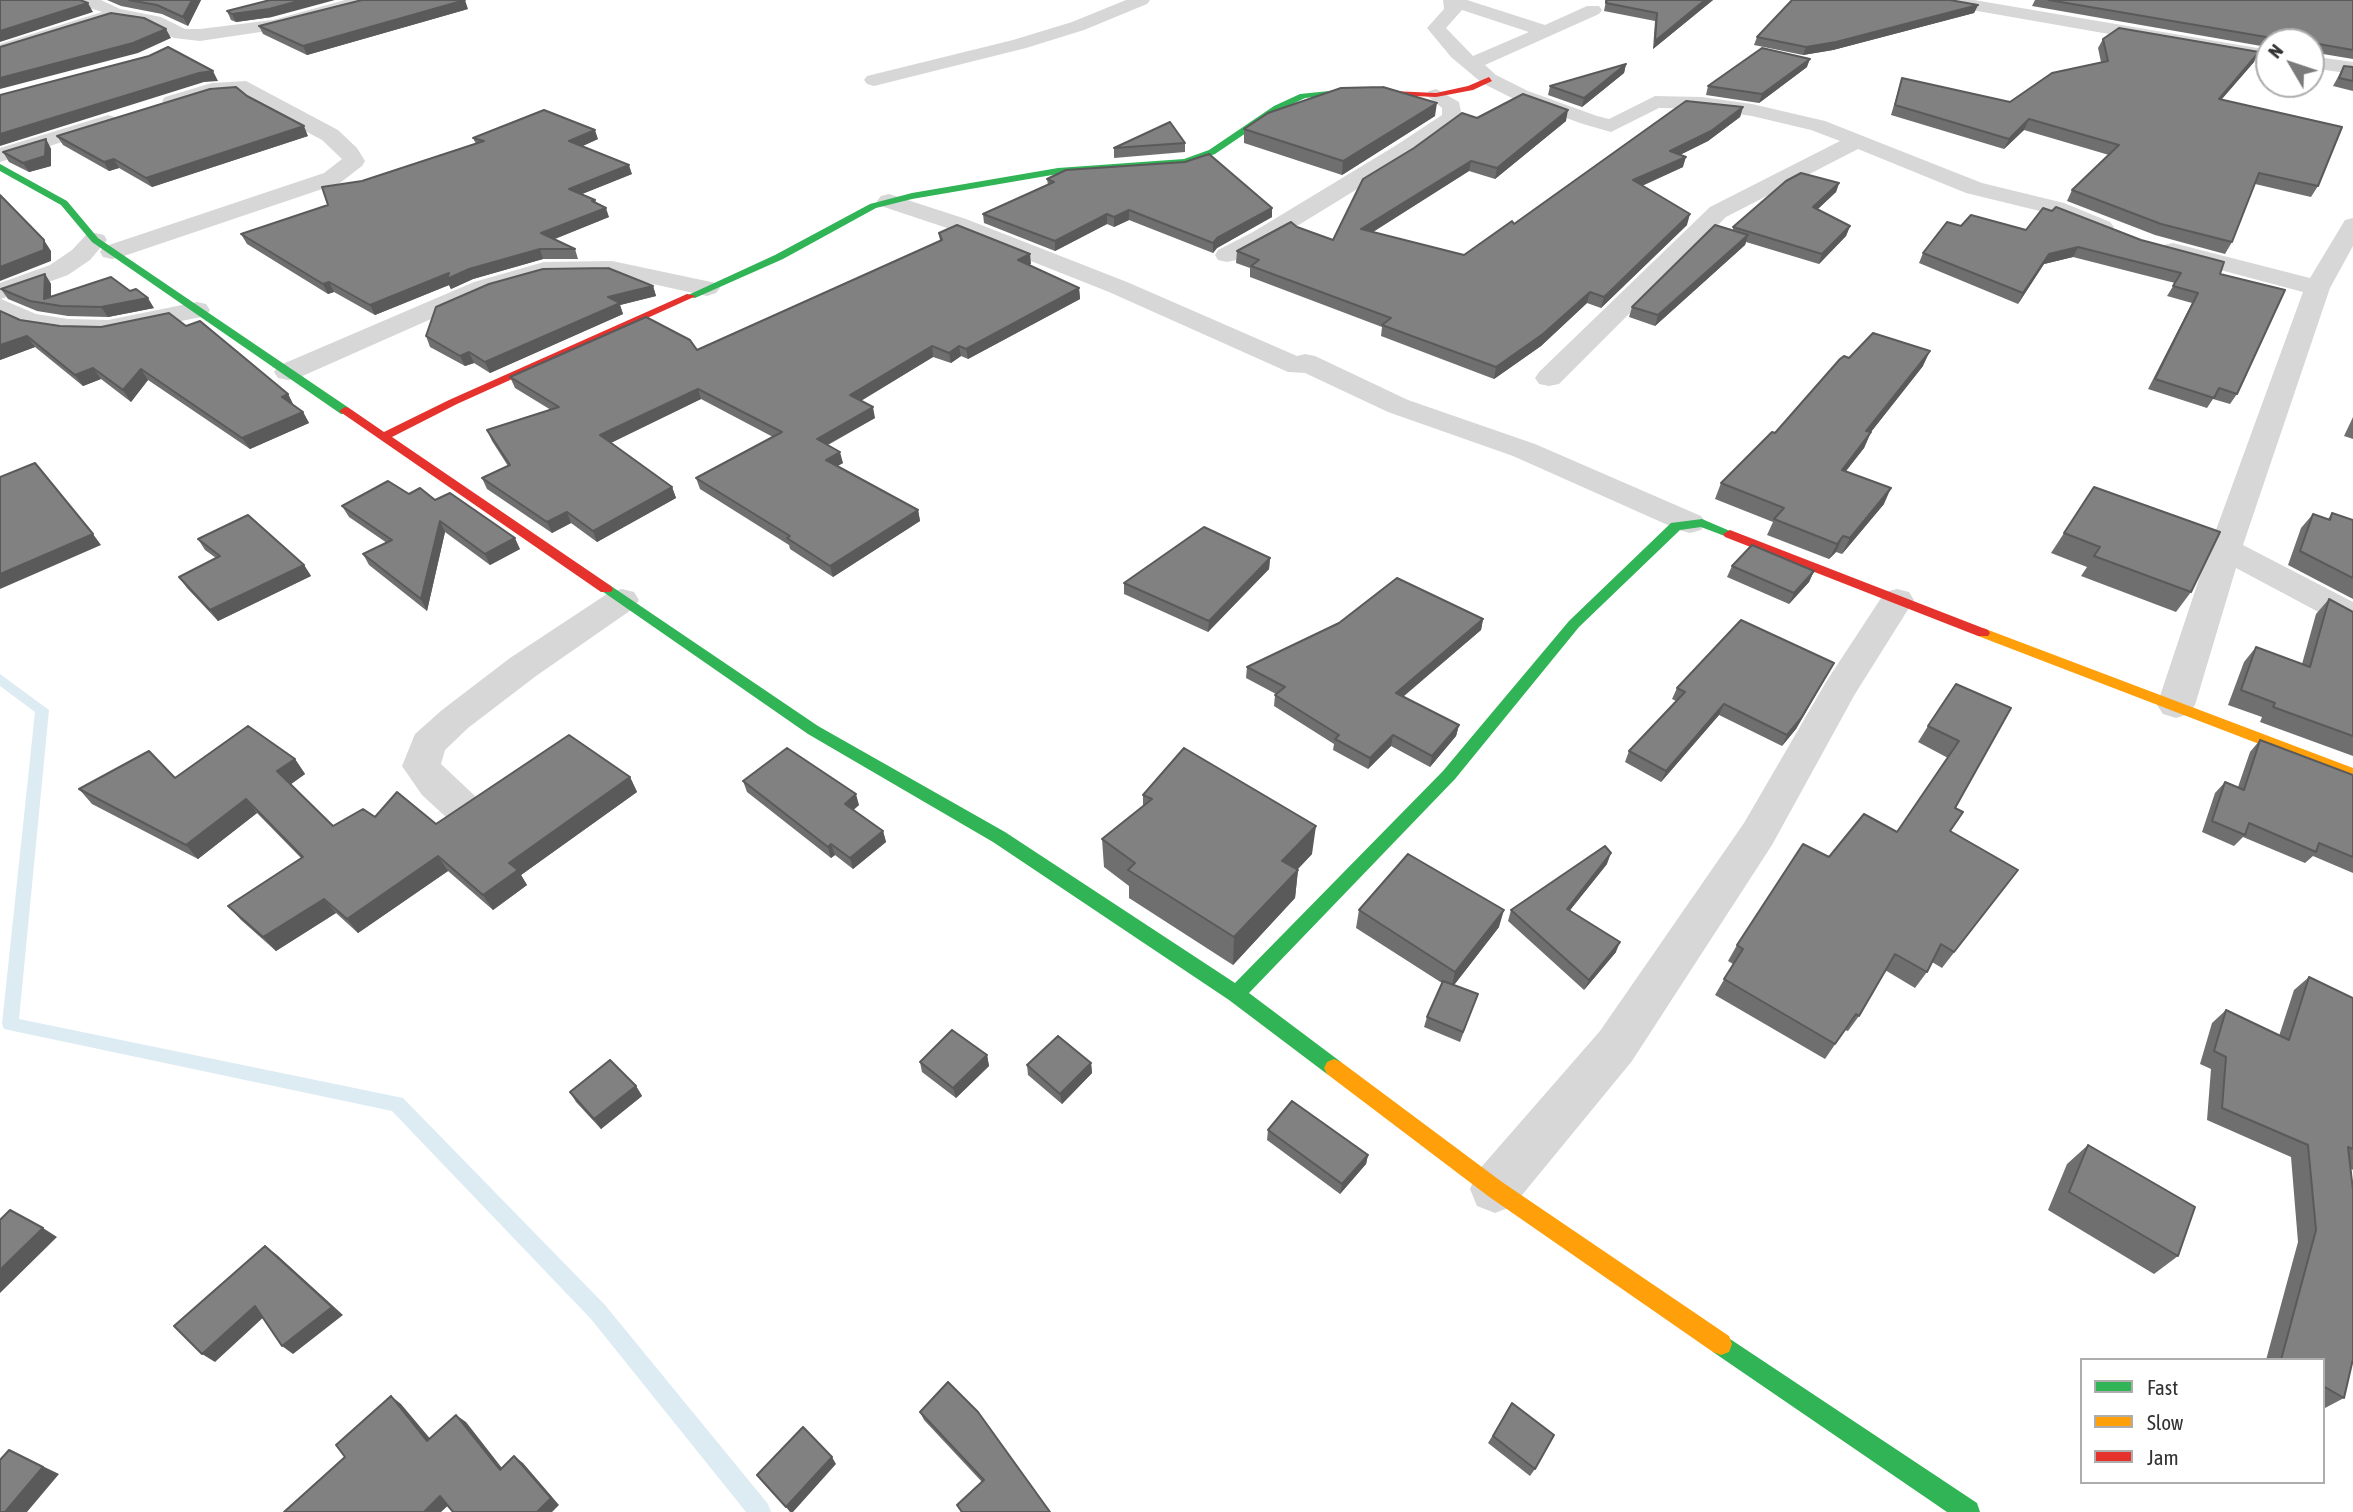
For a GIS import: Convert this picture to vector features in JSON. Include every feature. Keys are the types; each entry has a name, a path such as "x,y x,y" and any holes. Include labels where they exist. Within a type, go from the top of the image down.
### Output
{"street":[{"path":"84,0 108,8 114,13 155,21 181,34 200,35 274,24 365,0"},
{"path":"874,80 1019,44 1078,26 1141,0"},
{"path":"1942,0 2255,53"},
{"path":"1546,31 1452,1 1453,10 1436,28 1489,79 1521,95 1611,127 1655,102 1702,103 1752,110 1818,125 1975,188 2056,208 2119,233"},
{"path":"1472,64 1593,10"},
{"path":"0,50 95,22 114,13"},
{"path":"170,49 200,35"},
{"path":"2325,64 2353,68"},
{"path":"383,438 453,402 779,257 873,206 1068,169 1185,162 1212,152 1277,108 1303,96 1354,91 1436,95 1470,88 1489,79"},
{"path":"0,292 59,270 103,246 332,178 354,161 346,148 330,135 260,99 246,87 212,89 155,106"},
{"path":"1227,255 1262,237 1403,151 1452,117 1452,106 1436,95"},
{"path":"0,155 129,114"},
{"path":"1549,378 1718,212 1855,142"},
{"path":"0,167 64,203 103,246 813,730 999,837 1236,994 1495,1189 1968,1512"},
{"path":"889,201 958,224 1105,282 1398,405 1524,450 1690,523"},
{"path":"2176,705 2225,549 2317,288 2353,225"},
{"path":"2145,243 2317,288"},
{"path":"288,372 483,287 544,269 612,268 708,288"},
{"path":"0,307 29,321 68,327 108,328 197,310"},
{"path":"1236,994 1450,775 1574,624 1668,532 1676,526 1690,523 1702,523 2353,774"},
{"path":"2225,549 2353,616"},
{"path":"460,806 436,785 421,766 428,744 455,719 523,667 621,600"},
{"path":"1495,1189 1616,1046 1758,834 1839,691 1897,600"}],"building":[{"path":"0,0 80,0 88,3 0,31"},
{"path":"129,0 192,0 183,17 157,5"},
{"path":"270,0 302,0 269,9 232,14 227,11"},
{"path":"362,0 465,0 303,46 259,26"},
{"path":"1608,0 1705,0 1655,41 1657,13 1606,3"},
{"path":"1792,0 1950,0 1978,5 1836,42 1806,47 1757,37"},
{"path":"2049,0 2353,0 2353,50 2325,45 2325,28 2255,28 2255,35"},
{"path":"111,13 144,18 166,29 133,43 0,78 0,47"},
{"path":"2119,28 2255,51 2255,57 2219,99 2342,127 2318,186 2259,173 2232,242 2161,224 2072,190 2119,145 2029,119 2009,139 1895,105 1902,78 2010,102 2052,73 2108,61 2103,39"},
{"path":"168,47 213,71 0,134 0,95 149,56"},
{"path":"1762,48 1810,59 1762,94 1708,86"},
{"path":"1626,64 1584,98 1550,86"},
{"path":"2344,66 2353,67 2353,81 2339,78"},
{"path":"236,87 247,96 304,126 146,178 114,159 104,162 57,136 210,89"},
{"path":"1383,87 1437,103 1343,161 1244,129 1268,113 1341,88"},
{"path":"1523,94 1568,110 1497,168 1471,161 1361,229 1464,255 1512,221 1514,224 1686,101 1743,107 1711,131 1670,151 1686,157 1633,180 1690,214 1604,297 1590,292 1543,334 1496,367 1382,325 1391,318 1251,266 1259,260 1237,251 1291,222 1297,227 1333,240 1363,179 1414,148 1462,113 1477,118"},
{"path":"544,110 595,130 569,141 629,165 569,189 606,208 541,233 575,249 540,249 469,269 447,279 449,273 370,305 329,282 323,284 241,234 328,205 322,187 362,181 484,141 473,138"},
{"path":"1170,122 1185,143 1114,148"},
{"path":"46,139 45,156 23,163 3,152"},
{"path":"1209,154 1272,208 1217,238 1213,243 1129,210 1114,217 1107,214 1055,241 983,214 1054,182 1047,179 1066,170 1185,162"},
{"path":"1801,173 1839,183 1813,207 1850,226 1822,254 1733,227 1786,181"},
{"path":"0,195 44,240 44,250 0,267"},
{"path":"2056,207 2141,240 2224,262 2220,274 2285,290 2237,394 2219,388 2214,398 2155,379 2198,293 2173,286 2181,273 2078,247 2049,254 2023,293 1923,253 1947,222 1961,226 1971,215 2026,230 2043,208 2052,211"},
{"path":"957,225 1030,254 1018,260 1079,288 966,349 959,346 949,353 932,346 850,395 873,407 817,439 840,452 826,460 918,510 830,566 787,538 790,536 696,478 782,432 698,389 600,435 672,487 593,531 567,512 547,522 482,478 510,465 487,430 559,407 510,377 646,317 690,340 697,350 942,240 939,233"},
{"path":"1715,225 1748,235 1658,315 1632,307"},
{"path":"608,268 653,286 608,297 620,303 485,362 469,352 460,356 426,336 436,307 489,284 543,269"},
{"path":"45,274 44,299 111,277 130,291 136,289 148,298 101,307 61,306 30,301 1,289"},
{"path":"0,311 20,320 60,326 101,327 169,313 186,326 200,321 288,394 282,397 303,412 242,438 141,369 123,390 93,368 75,375 27,336 0,345"},
{"path":"1873,333 1930,351 1866,431 1871,432 1842,470 1891,488 1850,538 1843,536 1837,544 1774,519 1784,508 1721,483 1772,432 1775,433 1840,359 1844,356 1849,358"},
{"path":"35,463 93,534 0,574 0,477"},
{"path":"388,481 409,494 420,488 435,500 450,493 515,538 485,554 440,521 421,599 363,554 392,540 342,506"},
{"path":"2094,487 2220,532 2191,592 2094,556 2100,547 2064,533"},
{"path":"2332,513 2353,520 2353,578 2300,551 2313,514 2330,520"},
{"path":"248,515 304,565 210,610 179,577 220,556 198,539"},
{"path":"1204,527 1270,558 1209,621 1124,583"},
{"path":"1752,545 1814,571 1794,593 1732,566"},
{"path":"1397,578 1483,619 1396,693 1459,725 1432,756 1393,735 1370,758 1335,739 1339,735 1275,695 1285,687 1247,667 1339,623"},
{"path":"2329,599 2353,612 2353,736 2273,707 2275,703 2241,690 2256,647 2310,667"},
{"path":"1741,620 1834,663 1801,718 1787,735 1724,704 1666,771 1629,751 1685,692 1677,688"},
{"path":"1956,684 2011,708 1955,808 1963,812 1950,831 2018,870 1954,952 1941,944 1927,972 1895,954 1859,1016 1856,1014 1835,1044 1724,979 1743,949 1737,945 1803,844 1829,857 1864,814 1897,832 1959,741 1928,726"},
{"path":"248,726 295,759 277,771 333,826 363,809 375,817 397,792 436,824 569,735 630,777 509,863 518,870 483,895 438,856 347,919 324,899 263,937 228,906 303,857 246,799 186,845 79,789 149,751 175,778"},
{"path":"2260,740 2353,775 2353,857 2319,843 2316,852 2249,823 2245,835 2212,821 2225,782 2244,790"},
{"path":"787,748 856,794 845,804 883,831 850,858 831,844 828,847 743,781"},
{"path":"1184,748 1316,826 1282,861 1298,870 1234,937 1128,870 1135,863 1102,839 1152,799 1143,795"},
{"path":"1605,846 1611,853 1567,909 1620,942 1589,980 1511,910"},
{"path":"1408,854 1504,910 1455,972 1359,910"},
{"path":"2309,977 2353,998 2353,1149 2348,1147 2353,1190 2353,1359 2344,1398 2325,1387 2325,1358 2282,1358 2316,1230 2308,1145 2222,1108 2226,1057 2214,1051 2226,1010 2289,1040"},
{"path":"1443,981 1478,994 1463,1032 1427,1017"},
{"path":"952,1030 987,1055 953,1088 920,1062"},
{"path":"1058,1036 1091,1063 1060,1094 1027,1065"},
{"path":"610,1060 636,1086 594,1119 570,1092"},
{"path":"1292,1101 1368,1155 1342,1184 1268,1130"},
{"path":"2088,1145 2195,1207 2178,1256 2069,1192"},
{"path":"10,1210 43,1228 0,1270 0,1220"},
{"path":"265,1246 332,1307 282,1346 255,1306 202,1354 174,1326"},
{"path":"948,1382 978,1412 1050,1512 962,1512 957,1505 984,1480 920,1412"},
{"path":"391,1396 427,1441 456,1415 500,1470 514,1456 551,1498 537,1512 453,1512 440,1496 424,1512 284,1512 345,1457 336,1445"},
{"path":"1512,1403 1554,1435 1535,1469 1493,1436"},
{"path":"803,1427 832,1457 786,1507 757,1475"},
{"path":"9,1450 43,1467 5,1512 0,1512 0,1460"}],"waterway":[{"path":"0,679 42,710 10,1024 397,1104 598,1312 760,1512"}],"traffic: fast":[{"path":"691,296 779,257 873,206 912,196 1058,171 1185,162 1212,152 1277,108 1303,96 1349,91"},
{"path":"0,167 64,203 95,240 345,411"},
{"path":"1236,994 1449,775 1574,624 1676,526 1702,523 1730,534"},
{"path":"606,589 813,730 999,837 1236,994 1334,1068"},
{"path":"1721,1344 1968,1512"}],"traffic: slow":[{"path":"1983,633 2353,774"},
{"path":"1334,1068 1495,1189 1721,1344"}],"traffic: jam":[{"path":"1349,91 1436,95 1470,88 1489,79"},
{"path":"383,437 453,402 691,296"},
{"path":"345,411 606,589"},
{"path":"1730,534 1983,633"}]}
